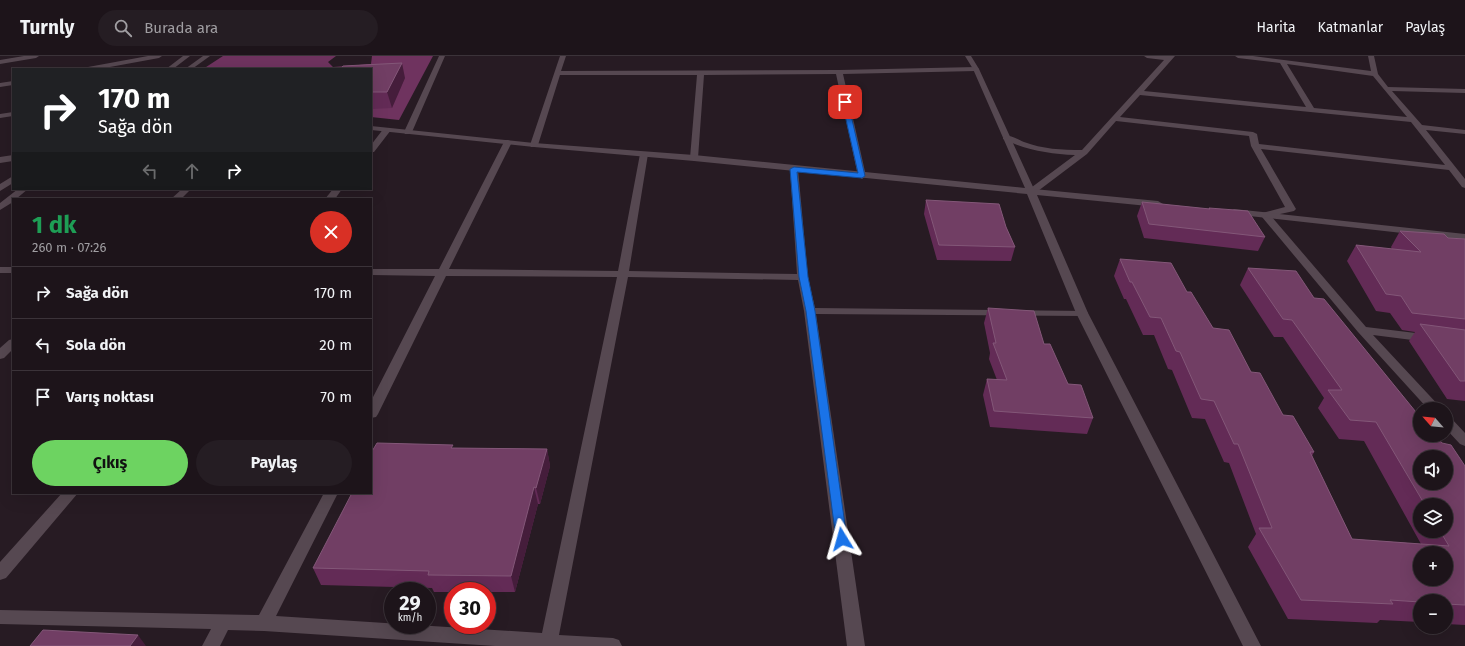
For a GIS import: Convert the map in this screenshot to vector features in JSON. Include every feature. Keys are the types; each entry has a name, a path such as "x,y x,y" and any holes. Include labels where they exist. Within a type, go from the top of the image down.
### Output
{"street":[{"path":"0,62 36,56"},
{"path":"93,68 159,56"},
{"path":"170,68 187,56"},
{"path":"189,68 207,56"},
{"path":"408,132 442,56"},
{"path":"534,145 563,56"},
{"path":"968,56 976,69 1031,192 1082,313 1252,646"},
{"path":"1147,56 1170,58"},
{"path":"1238,56 1374,74"},
{"path":"1371,56 1374,74 1420,127 1465,185"},
{"path":"1031,192 1084,152 1170,58"},
{"path":"1282,62 1311,109"},
{"path":"557,73 839,72 976,69"},
{"path":"839,72 862,176"},
{"path":"694,158 701,73"},
{"path":"0,85 12,83"},
{"path":"1386,89 1465,92"},
{"path":"1139,93 1413,120"},
{"path":"0,116 12,114"},
{"path":"1115,119 1253,134 1255,146 1291,209 1265,215"},
{"path":"1420,127 1465,132"},
{"path":"372,128 534,145 694,158 1169,206"},
{"path":"372,149 387,130"},
{"path":"1006,137 1022,144 1045,150 1058,152 1084,152"},
{"path":"372,412 508,142"},
{"path":"1255,146 1452,168"},
{"path":"548,644 623,274 644,154"},
{"path":"0,160 12,158"},
{"path":"794,169 804,277 856,646"},
{"path":"0,188 12,180"},
{"path":"0,207 23,190"},
{"path":"177,198 186,190"},
{"path":"331,198 337,190"},
{"path":"1228,212 1465,237"},
{"path":"1265,215 1362,330 1429,402"},
{"path":"0,270 12,270"},
{"path":"372,272 804,277"},
{"path":"810,311 1082,313"},
{"path":"1362,330 1443,340"},
{"path":"0,355 12,344"},
{"path":"1453,428 1465,441"},
{"path":"0,573 70,494"},
{"path":"264,623 330,494"},
{"path":"0,617 264,623 548,644 613,646"},
{"path":"211,646 223,622"}],"shaded area":[{"path":"223,56 336,56 328,62 333,67 371,64 372,56 433,56 399,120 372,117 372,68 205,68"}],"building":[{"path":"402,63 387,92 372,92 372,68 341,68 343,66"},
{"path":"926,200 999,204 1006,227 1015,247 939,245"},
{"path":"1142,202 1210,209 1209,208 1248,211 1265,237 1149,224"},
{"path":"1400,231 1444,234 1448,238 1465,239 1465,319 1412,313 1401,296 1386,294 1356,245 1421,252"},
{"path":"1120,259 1171,263 1187,292 1191,292 1213,328 1229,330 1251,372 1260,373 1283,415 1293,416 1314,452 1310,452 1352,539 1449,546 1444,538 1453,538 1453,498 1421,498 1416,490 1453,490 1453,450 1413,450 1413,485 1376,422 1350,420 1328,390 1342,390 1292,320 1283,319 1248,268 1296,271 1314,298 1324,299 1413,408 1413,442 1441,442 1451,445 1465,466 1465,605 1453,604 1453,594 1413,594 1413,602 1390,600 1393,604 1301,600 1259,528 1272,528 1238,444 1234,444 1214,401 1201,399 1180,352 1176,351 1161,318 1150,317 1132,282 1130,282"},
{"path":"988,308 1034,311 1044,344 1050,344 1068,384 1081,385 1093,418 994,411 987,379 1007,380 993,343 996,343"},
{"path":"1420,324 1465,330 1465,381 1460,381"},
{"path":"377,443 453,445 451,448 547,449 536,488 534,487 511,576 428,575 429,571 313,568 351,494 372,494 372,451"},
{"path":"43,630 138,635 130,646 30,646"}],"route":[{"path":"842,539 804,277 794,169 862,176 845,102"}]}
